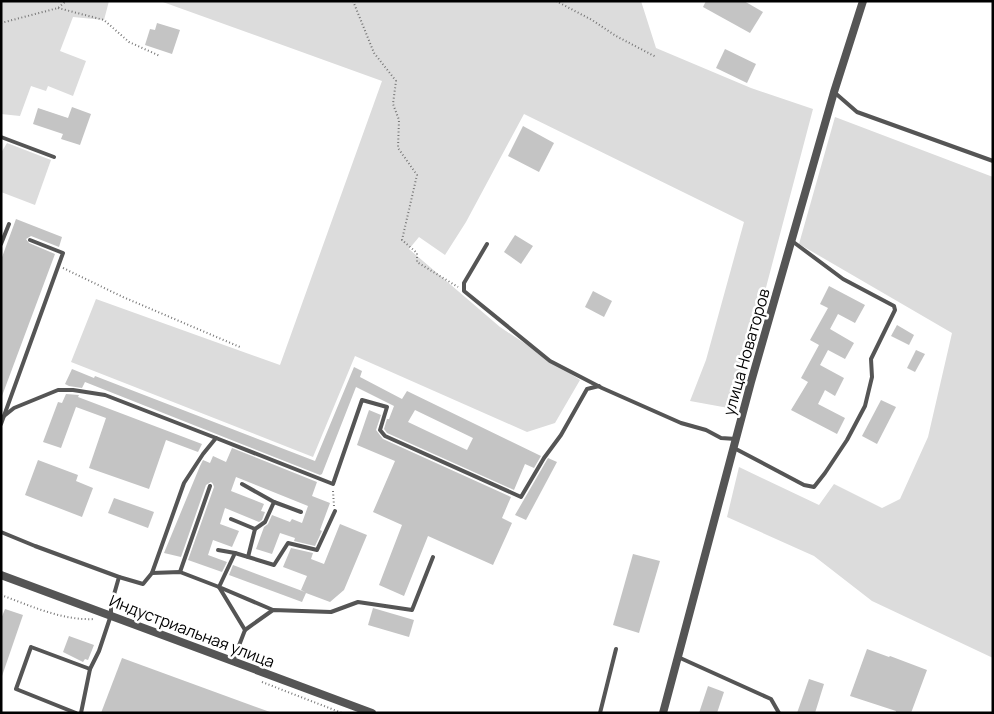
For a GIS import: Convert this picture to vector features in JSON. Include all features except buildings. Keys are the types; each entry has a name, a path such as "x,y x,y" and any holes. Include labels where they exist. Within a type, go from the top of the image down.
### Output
{"street":[{"name":"улица Новаторов","path":"663,713 736,439 834,92 863,1"},
{"name":"Индустриальная улица","path":"1,575 372,713"}],"lane":[{"path":"834,92 857,112 993,161"},
{"path":"1,137 54,157"},
{"path":"1,244 8,224"},
{"path":"1,424 63,253 30,240"},
{"path":"734,448 804,485 814,487 825,474 847,440 866,406 872,377 871,360 896,310 894,306 843,279 792,241"},
{"path":"487,244 464,283 464,291 550,361 599,386 681,423 706,430 721,438 736,439"},
{"path":"4,416 14,408 58,390 73,390 105,395 333,484 362,400 387,407 380,430 385,436 521,496 544,458 561,435 587,389 599,386"},
{"path":"1,532 118,577 143,584 152,572 184,483 216,438"},
{"path":"242,484 274,502 301,512"},
{"path":"180,572 210,486"},
{"path":"248,557 256,529 265,522 274,502"},
{"path":"218,550 274,565 288,543 317,550 335,511"},
{"path":"231,519 256,529"},
{"path":"219,587 235,554"},
{"path":"152,572 180,572 273,610 331,612 358,602 412,610 433,557"},
{"path":"81,713 90,669 99,651 111,615 111,605 118,577"},
{"path":"219,587 245,630"},
{"path":"233,660 245,630 273,610"},
{"path":"76,713 16,689 32,647 90,669"},
{"path":"600,713 616,648"},
{"path":"678,657 771,699 779,713"}],"path":[{"path":"1,23 58,8 66,1"},
{"path":"353,1 374,53 396,81 393,104 399,120 398,148 418,175 402,240 417,252 418,262 464,291"},
{"path":"556,1 656,57"},
{"path":"58,8 104,20 129,42 160,56"},
{"path":"58,266 123,297 240,347"},
{"path":"333,484 335,511"},
{"path":"1,595 65,617 84,620 100,619"}],"shaded area":[{"path":"1,1 109,1 104,20 73,17 60,51 86,61 73,96 48,86 46,91 31,86 20,116 1,114"},
{"path":"160,1 641,1 656,48 751,88 813,109 734,409 690,401 706,360 744,222 524,114 466,222 445,255 419,237 409,249 500,327 580,380 555,423 527,432 355,356 313,457 71,362 96,299 280,365 382,81"},
{"path":"835,117 993,177 993,658 872,601 814,556 727,517 739,467 819,505 834,484 882,508 900,499 928,437 952,333 799,244"},
{"path":"7,143 51,160 35,205 1,192 1,153"}]}
